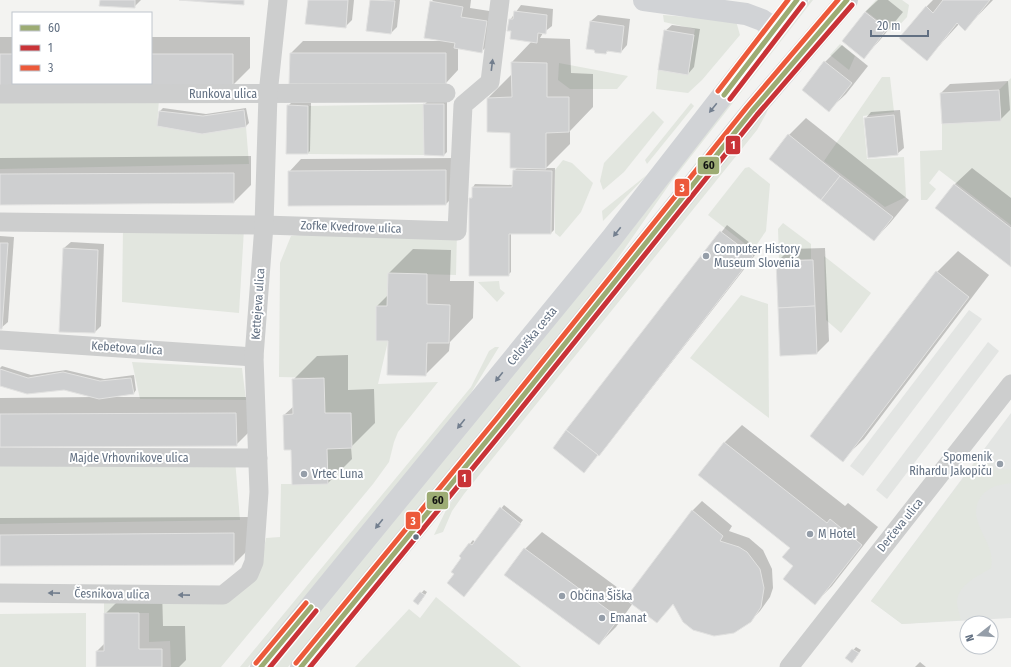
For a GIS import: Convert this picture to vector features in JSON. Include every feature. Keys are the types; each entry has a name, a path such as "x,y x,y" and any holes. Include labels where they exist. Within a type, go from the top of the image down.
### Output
{"main road":[{"path":"644,0 746,14 762,20 775,29"},
{"name":"Celovška cesta","path":"261,667 611,239 798,0"},
{"path":"301,667 503,421 752,111 847,0"}],"street":[{"name":"Kettejeva ulica","path":"223,596 249,574 254,562 259,492 254,357 264,225 268,94 278,0"},
{"name":"Zofke Kvedrove ulica","path":"0,222 264,225 457,231 463,105 490,82 500,0"},
{"name":"Runkova ulica","path":"0,94 446,93"},
{"name":"Kebetova ulica","path":"0,340 254,357"},
{"name":"Derčeva ulica","path":"789,667 1011,384"},
{"name":"Majde Vrhovnikove ulica","path":"0,457 258,458"},
{"name":"Česnikova ulica","path":"0,592 223,596"}],"shaded area":[{"path":"810,0 813,0 671,182 593,294 288,667 274,667 630,232"},
{"path":"876,0 902,0 909,5 907,17 893,32 866,11"},
{"path":"663,15 736,21 740,35 702,80 688,93 656,89 658,70 694,35 695,29 664,22"},
{"path":"840,44 855,56 849,70 830,55"},
{"path":"559,63 628,76 617,89 570,89 558,80"},
{"path":"882,77 890,77 894,112 863,116 867,159 904,157 906,197 885,207 824,161"},
{"path":"1011,78 1011,225 939,170 929,183 936,189 927,200 921,200 920,151 942,150 942,124 1001,120 999,90"},
{"path":"159,99 157,126 202,134 246,127 249,164 0,169 0,100"},
{"path":"691,103 694,106 647,164 645,160"},
{"path":"423,104 424,155 308,154 308,106"},
{"path":"770,104 757,130 464,494 452,511 443,532 434,535 447,508 460,490"},
{"path":"653,111 664,122 624,172 603,190 600,181 604,163"},
{"path":"563,160 572,163 593,183 581,212 560,237 555,233 555,170"},
{"path":"749,167 770,184 766,231 753,250 708,215 745,168"},
{"path":"648,174 603,221 602,211"},
{"path":"783,223 811,244 811,259 779,260 778,229"},
{"path":"365,228 457,231 456,275 388,273 387,306 376,306 376,341 388,341 378,384 438,382 398,432 389,462 373,484 221,667 171,667 170,641 149,642 149,613 104,613 104,601 227,602 259,572 266,538 280,537 281,484 328,484 327,449 352,448 351,413 325,413 323,378 279,377 280,263 291,236"},
{"path":"123,229 244,229 239,313 122,302"},
{"path":"824,256 871,293 841,333 826,320"},
{"path":"499,281 500,289 505,293 497,302 478,282"},
{"path":"741,295 768,304 769,418 690,358"},
{"path":"969,310 982,319 863,476 850,466"},
{"path":"988,342 999,351 887,499 876,490"},
{"path":"495,347 499,347 466,401 248,667 240,667 471,387 489,351"},
{"path":"132,362 242,368 246,400 140,399"},
{"path":"1011,413 1011,618 999,619 999,615 959,615 959,621 902,624 871,601"},
{"path":"0,457 235,459 240,520 0,524"},
{"path":"979,457 996,470 1011,469 1011,483 989,489 979,500 976,509 977,517 990,550 992,559 991,568 970,581 961,590 957,602 959,620 902,624 871,601"},
{"path":"436,597 521,667 355,667 409,609 420,618"},
{"path":"86,613 86,667 0,667 0,614"}],"building":[{"path":"100,0 135,0 135,8 99,6"},
{"path":"179,0 244,0 244,5"},
{"path":"308,0 348,0 346,28 305,24"},
{"path":"370,0 395,1 391,34 366,31"},
{"path":"943,0 990,0 965,31 957,23 927,61 899,38 926,6 933,13"},
{"path":"430,1 463,7 461,17 487,21 482,53 454,48 455,43 424,38"},
{"path":"514,11 547,15 546,34 538,33 537,43 510,39 511,31 507,31 509,19 513,19"},
{"path":"865,12 887,29 864,59 842,41"},
{"path":"590,21 624,26 621,53 607,51 606,54 595,53 594,50 586,49"},
{"path":"664,30 694,35 688,75 658,70"},
{"path":"290,53 446,53 446,84 289,84"},
{"path":"0,54 12,54 12,84 152,84 152,54 233,54 233,86 0,86"},
{"path":"824,61 852,83 829,112 802,90"},
{"path":"511,62 547,63 547,97 569,97 569,132 546,133 546,169 510,168 510,133 487,132 487,98 512,97"},
{"path":"999,90 1001,121 942,124 940,93"},
{"path":"423,104 444,104 444,156 424,155"},
{"path":"287,105 308,106 308,154 286,154"},
{"path":"244,110 246,127 202,134 157,126 159,111 203,116"},
{"path":"894,115 898,155 868,158 864,118"},
{"path":"788,134 840,176 821,200 769,159"},
{"path":"446,170 446,205 288,206 288,171"},
{"path":"513,170 552,171 551,234 509,234 509,276 469,276 469,198 472,198 472,187 512,187"},
{"path":"234,173 234,203 0,205 0,174"},
{"path":"840,176 893,217 874,241 821,200"},
{"path":"954,184 1011,228 1011,267 935,208"},
{"path":"720,231 753,256 599,456 566,430"},
{"path":"0,243 8,243 2,329 0,329"},
{"path":"63,248 98,250 95,333 59,332"},
{"path":"813,260 815,306 778,308 776,261"},
{"path":"936,271 969,297 843,462 810,436"},
{"path":"388,273 427,274 427,304 450,305 449,343 427,343 426,376 387,375 388,341 376,341 376,306 387,306"},
{"path":"815,306 817,354 780,356 778,308"},
{"path":"0,369 28,378 63,372 100,381 131,378 134,394 99,399 64,390 27,394 0,386"},
{"path":"324,378 325,413 351,413 352,448 327,449 328,484 292,485 291,450 284,450 283,415 293,414 292,379"},
{"path":"236,413 237,446 0,447 0,414"},
{"path":"566,430 598,455 584,473 553,448"},
{"name":"M Hotel","path":"724,442 827,523 830,519 862,545 815,605 783,579 793,566 782,557 790,548 698,475"},
{"path":"500,507 521,524 464,597 447,583 454,574 451,572 461,558 459,556 469,543 472,545"},
{"path":"692,510 723,536 720,541 739,547 747,552 760,569 764,588 761,607 751,622 734,633 714,636 693,630 683,622 673,604 657,623 625,599"},
{"path":"234,533 234,565 0,566 0,535"},
{"name":"Občina Šiška","path":"524,548 619,618 599,645 504,575"},
{"path":"420,592 425,595 418,605 413,601"},
{"path":"104,613 139,613 139,649 162,649 162,667 96,667 96,651 104,651"},
{"path":"852,649 859,653 852,663 845,658"}],"transit line":[{"name":"3","path":"718,91 788,0"},
{"name":"60","path":"724,95 797,0"},
{"name":"3","path":"296,663 498,417 747,107 838,0"},
{"name":"60","path":"301,667 503,421 752,111 847,0"},
{"name":"1","path":"730,99 803,4"},
{"name":"1","path":"310,667 508,425 757,115 852,5"},
{"name":"3","path":"256,663 306,603"},
{"name":"60","path":"261,667 311,607"},
{"name":"1","path":"270,667 316,611"}],"place":[{"name":"Computer History Museum Slovenia","path":"706,256"},
{"name":"Spomenik Rihardu Jakopiču","path":"1000,464"},
{"name":"Vrtec Luna","path":"304,474"},
{"name":"M Hotel","path":"810,534"},
{"name":"Občina Šiška","path":"562,596"},
{"name":"Emanat","path":"602,618"}]}
